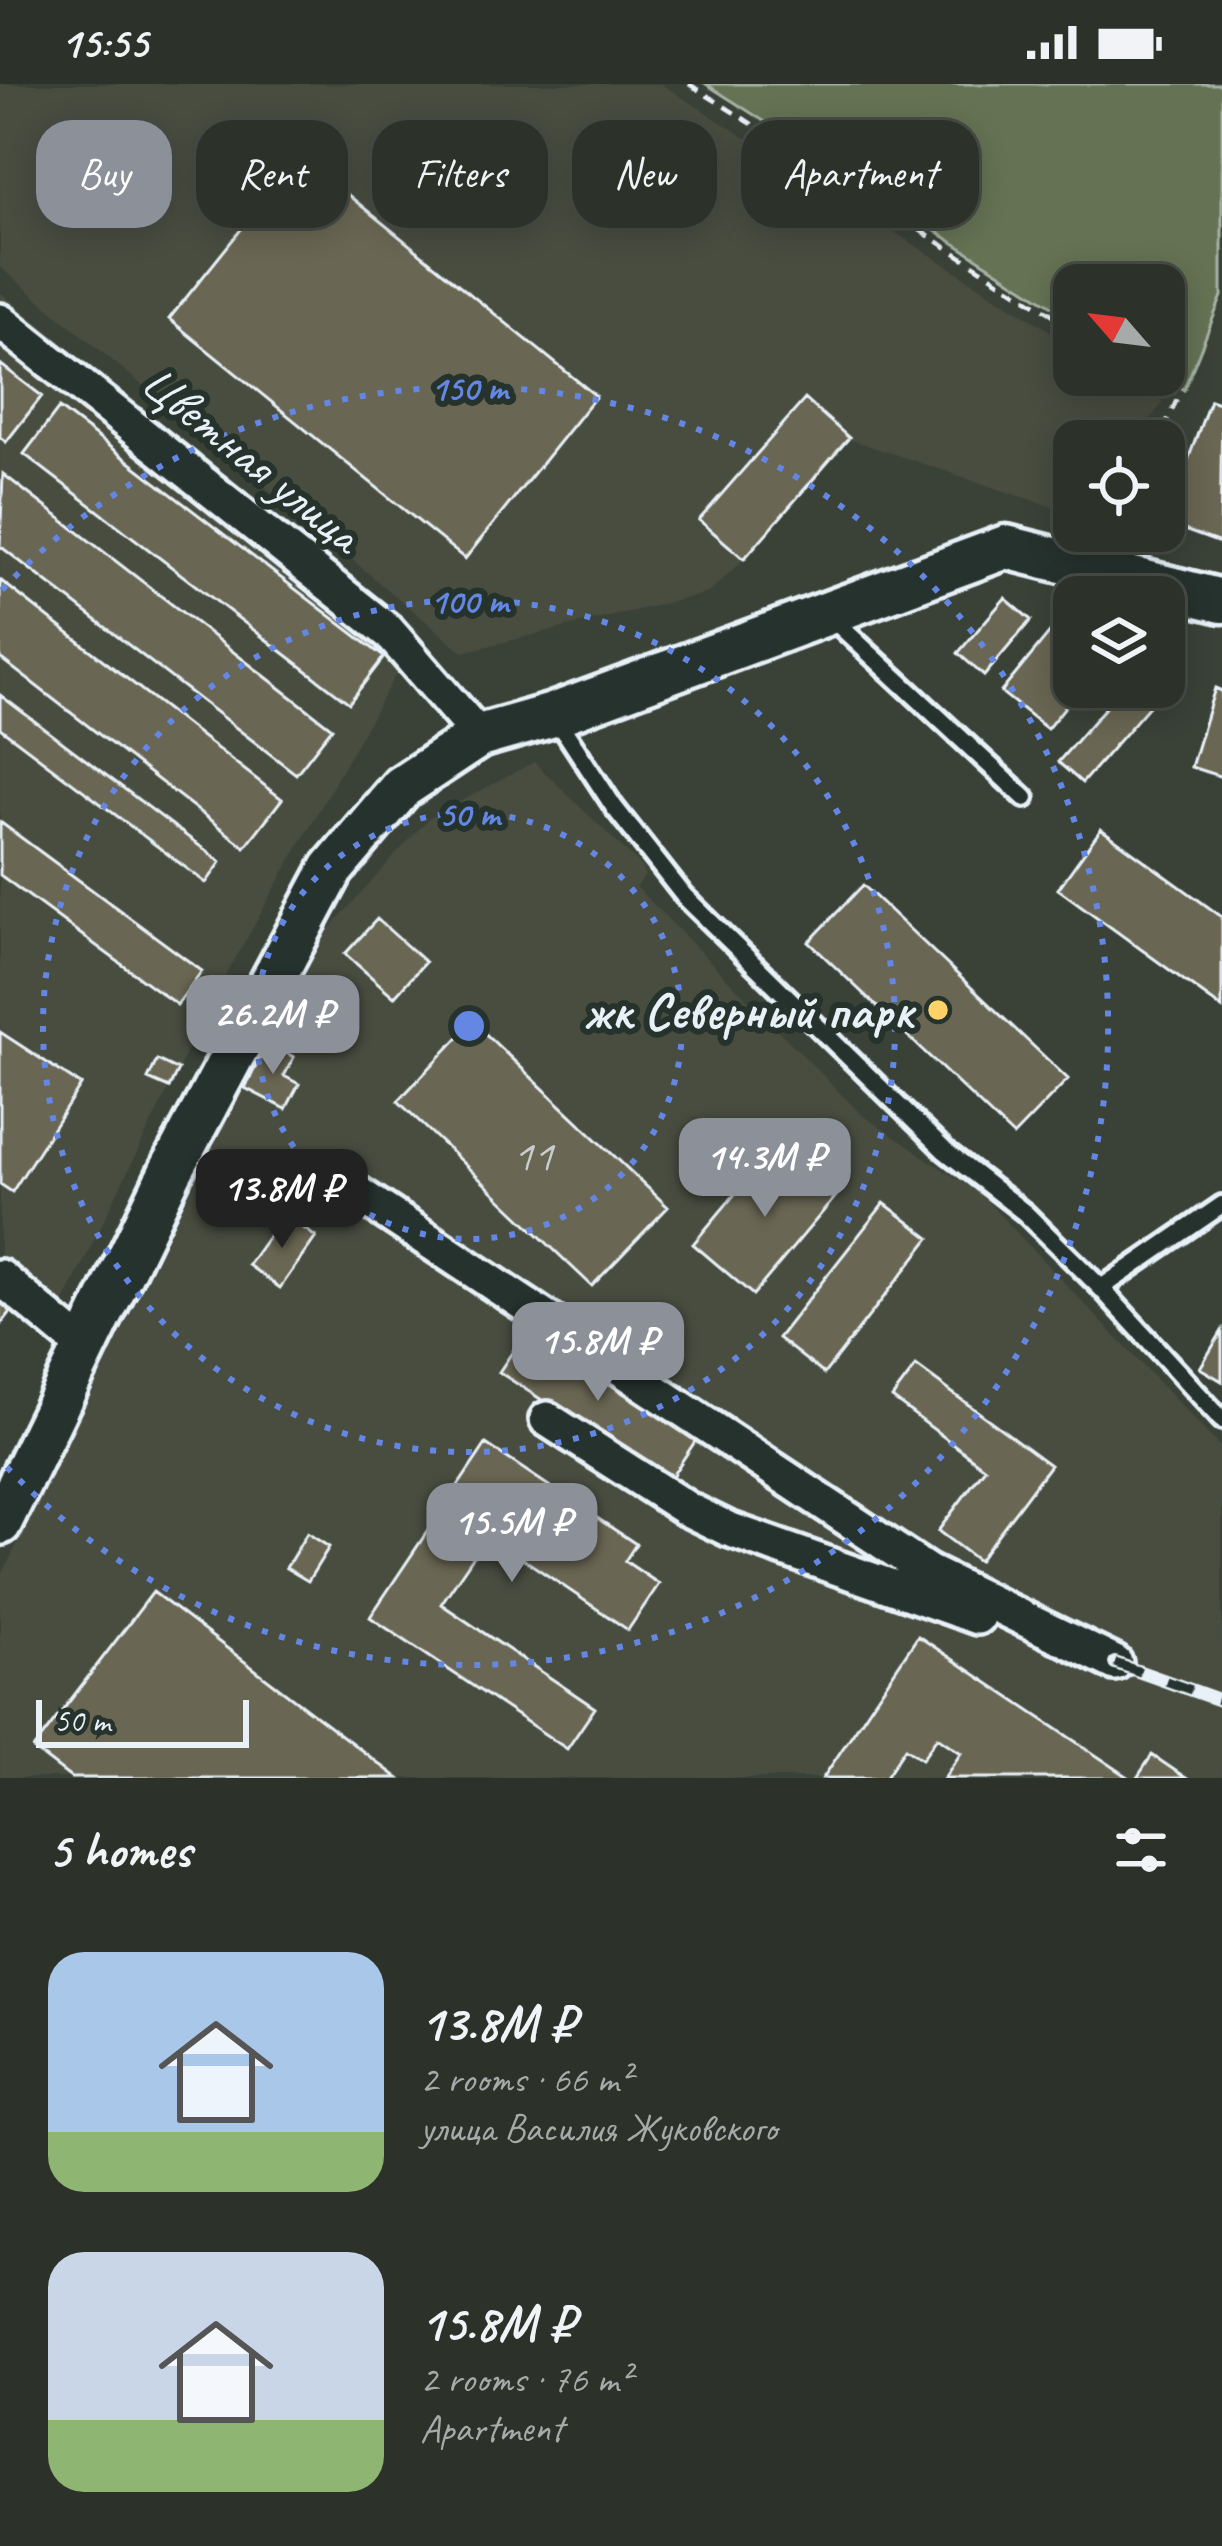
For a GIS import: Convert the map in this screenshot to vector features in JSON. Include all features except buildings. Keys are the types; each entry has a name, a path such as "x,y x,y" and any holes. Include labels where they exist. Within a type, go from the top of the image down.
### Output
{"street":[{"name":"Цветная улица","path":"0,321 389,632 479,736"},
{"path":"0,1523 171,1171 332,869 402,787 479,736 553,715 1006,547 1218,595"},
{"path":"354,1191 928,1572 1115,1663 748,1538 687,1509 547,1419"},
{"path":"0,1277 85,1348"}],"lane":[{"path":"828,614 1025,798"},
{"path":"553,715 614,807 684,896 945,1151 1025,1213 1222,1420"},
{"path":"1101,1288 1222,1205"}],"path":[{"path":"689,84 1053,315"}],"shaded area":[{"path":"0,84 661,84 741,135 741,228 888,228 1053,333 1053,396 1153,396 1163,402 1150,420 1053,420 1053,507 849,439 708,593 463,652 0,267"},
{"path":"0,292 420,631 212,1000 59,1312 0,1264"},
{"path":"534,762 641,866 645,876 636,887 862,1115 981,1195 1222,1449 1222,1778 0,1778 0,1579 298,974 338,919 428,819"}],"green space":[{"path":"706,84 1222,84 1222,296 1185,388 1185,264 1053,264 1053,307 931,228 979,228 979,120 762,120"}],"railway":[{"path":"1115,1663 1222,1701"}],"place":[{"name":"жк Северный парк","path":"938,1010"}]}
